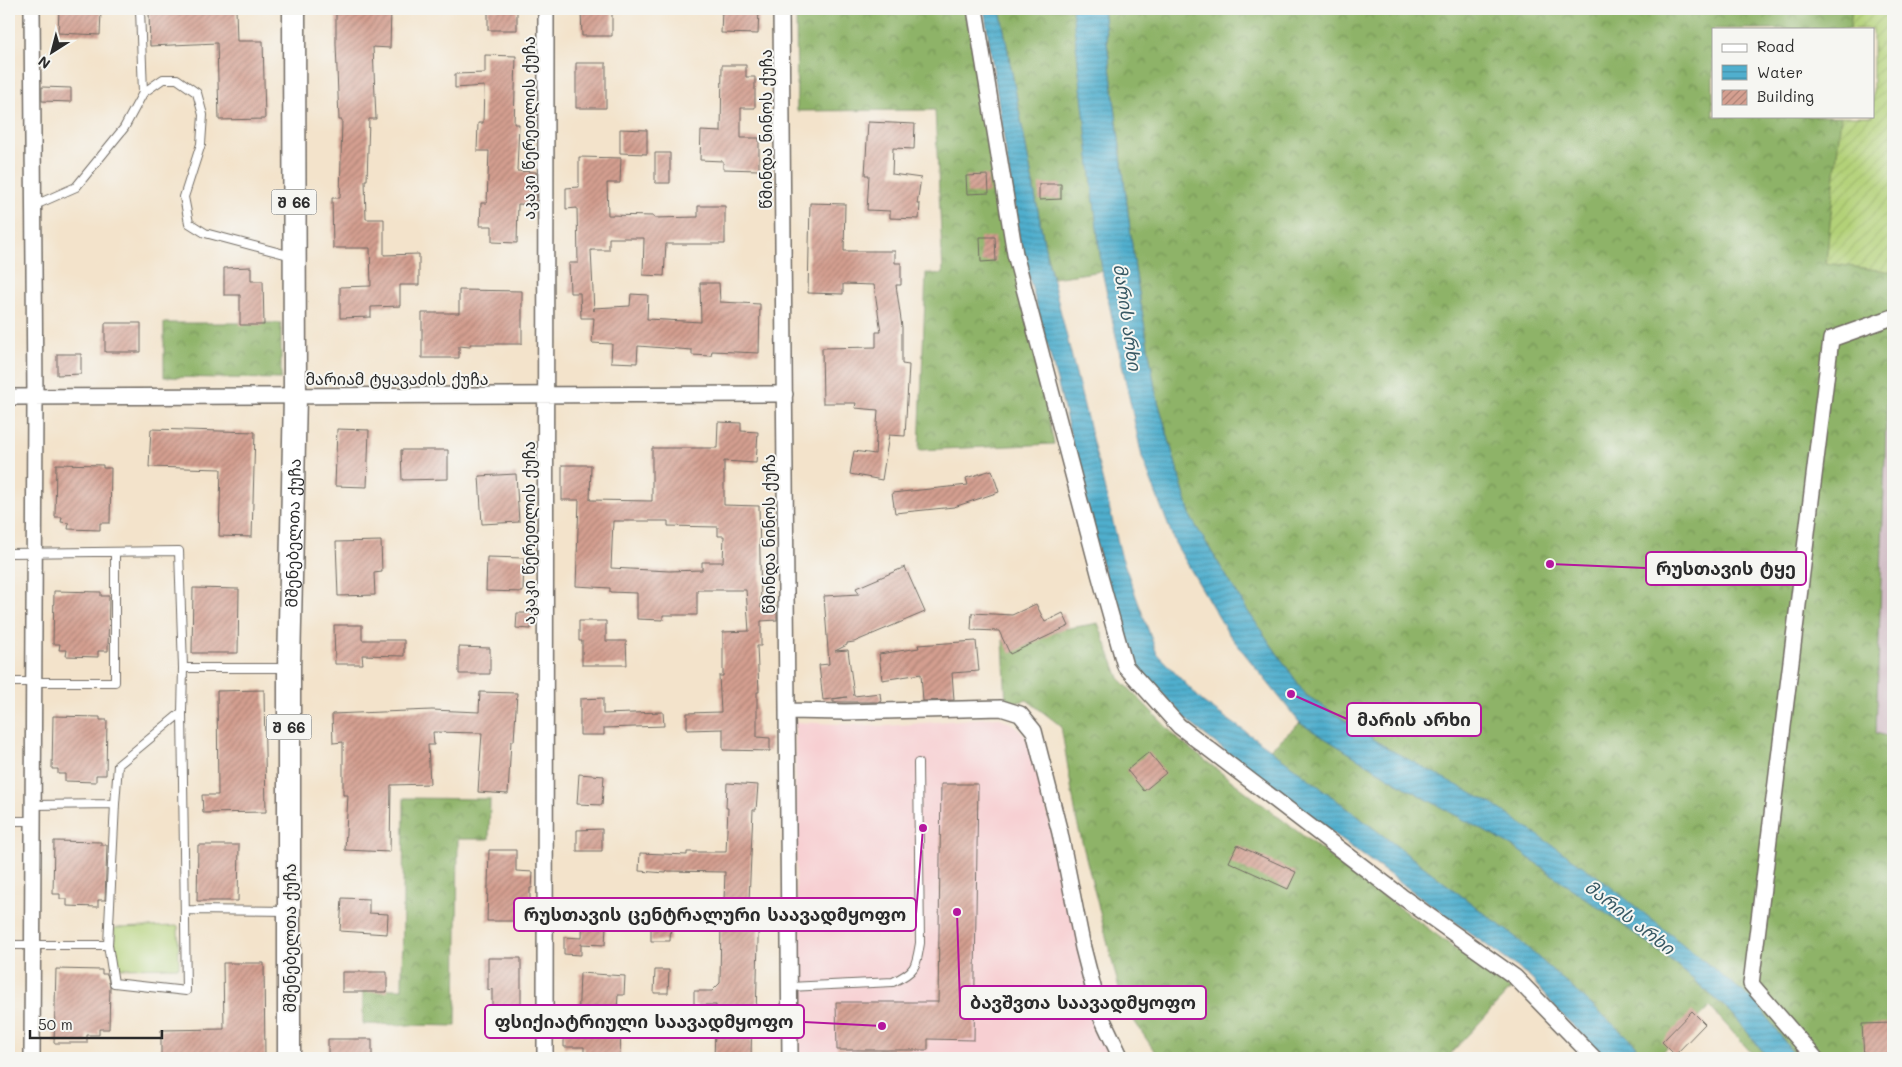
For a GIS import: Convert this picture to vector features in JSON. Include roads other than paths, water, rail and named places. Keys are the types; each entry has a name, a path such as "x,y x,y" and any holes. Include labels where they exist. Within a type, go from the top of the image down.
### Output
{"main road":[{"name":"მშენებელთა ქუჩა","path":"289,1058 289,668 294,396 294,9"}],"street":[{"path":"32,9 35,397 32,1058"},
{"name":"აკაკი წერეთლის ქუჩა","path":"545,1058 546,9"},
{"name":"წმინდა ნინოს ქუჩა","path":"781,9 790,1058"},
{"path":"975,9 1015,254 1125,666 1180,726 1401,896 1515,977 1594,1058"},
{"path":"1815,1058 1750,984 1831,339 1893,317"},
{"name":"მარიამ ტყავაძის ქუჩა","path":"9,397 784,394"},
{"path":"787,711 845,712 1001,708 1020,714 1034,731 1060,833 1083,948 1100,1014 1121,1058"}],"lane":[{"path":"140,9 143,93"},
{"path":"33,206 76,187 124,128 143,93 163,79 178,80 197,92 203,115 201,144 184,197 189,223 205,233 294,257"},
{"path":"9,553 179,551 183,668 186,991 114,983 108,944 114,804 118,765 182,712"},
{"path":"9,682 115,682 115,552"},
{"path":"183,668 289,668"},
{"path":"789,986 893,982 909,974 917,962 920,943 918,764"},
{"path":"33,805 114,804"},
{"path":"9,821 33,821"},
{"path":"185,910 288,911"},
{"path":"9,944 108,944"}],"water":[{"path":"984,9 1000,9 1046,253 1121,555 1157,654 1203,702 1270,749 1514,936 1635,1044 1644,1058 1607,1058 1560,1013 1529,976 1288,801 1190,723 1134,664 1100,559 1059,388 1020,244"},
{"path":"1072,9 1103,9 1135,269 1156,394 1191,518 1247,610 1306,695 1389,749 1494,805 1597,876 1758,1004 1796,1058 1768,1058 1732,1013 1666,956 1515,848 1401,785 1300,723 1228,633 1175,543 1142,457 1102,271"}],"place":[{"name":"რუსთავის ტყე","path":"1550,564"},
{"name":"მარის არხი","path":"1291,694"},
{"name":"რუსთავის ცენტრალური საავადმყოფო","path":"923,828"},
{"name":"ბავშვთა საავადმყოფო","path":"957,912"},
{"name":"ფსიქიატრიული საავადმყოფო","path":"882,1026"}]}
